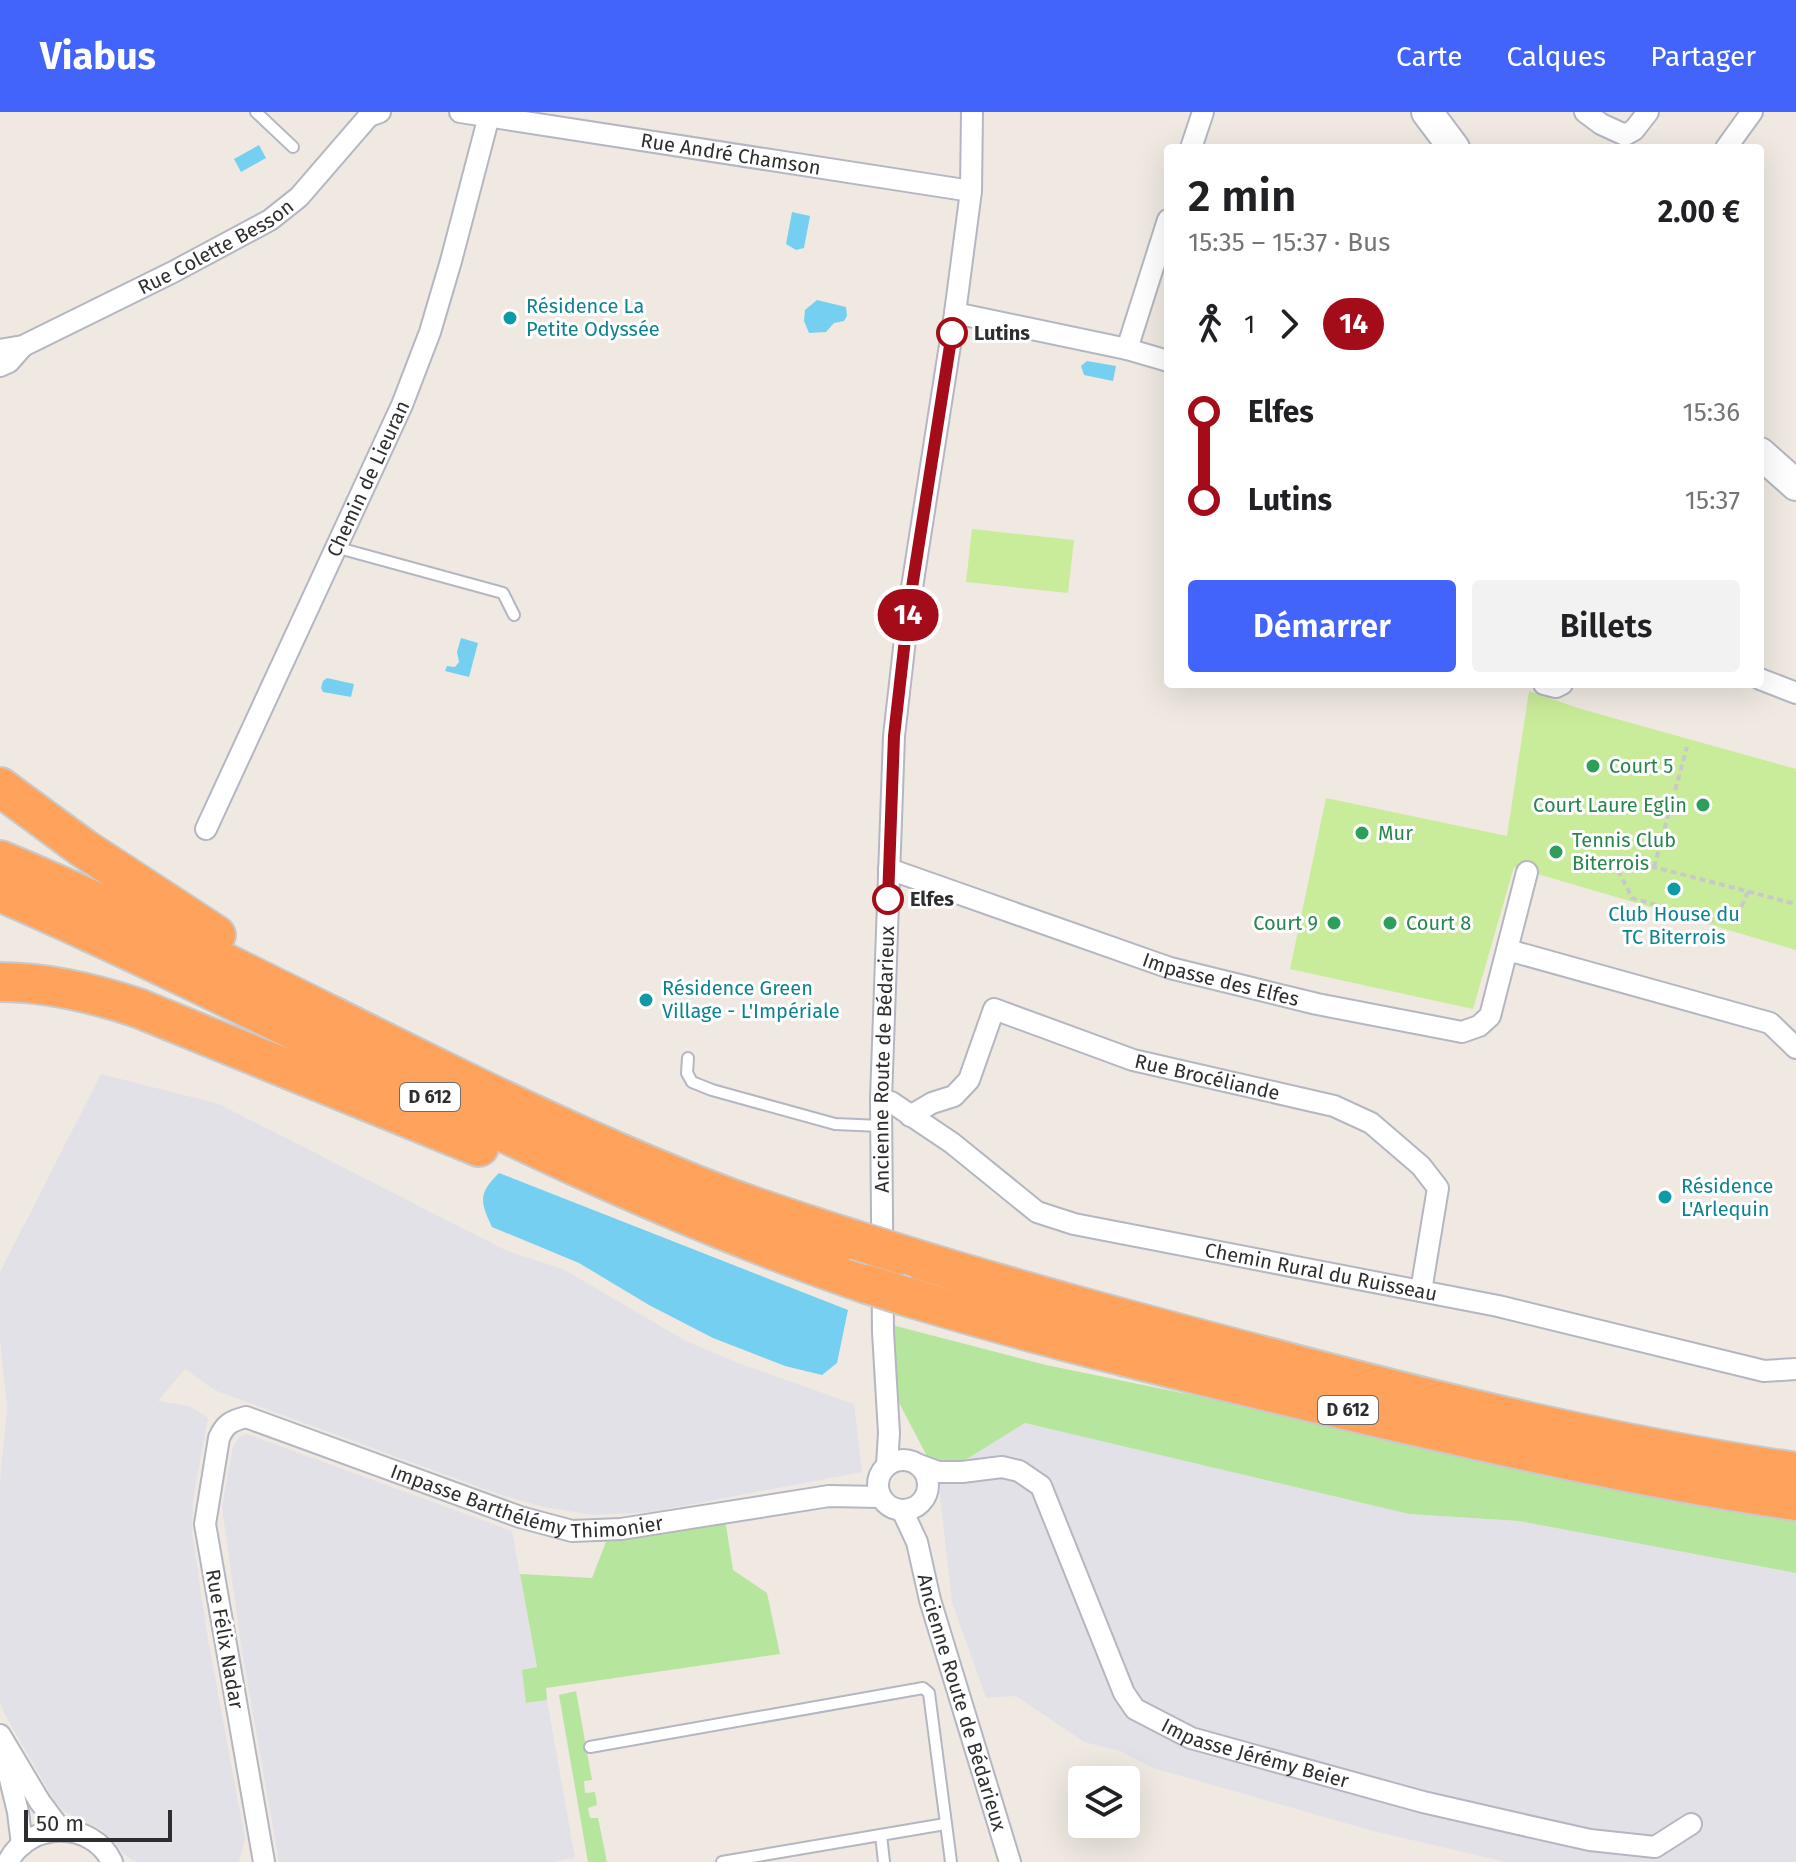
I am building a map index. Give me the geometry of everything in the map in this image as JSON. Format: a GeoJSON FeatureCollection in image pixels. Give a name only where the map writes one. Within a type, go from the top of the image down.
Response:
{"type":"FeatureCollection","features":[{"type":"Feature","properties":{"kind":"highway"},"geometry":{"type":"LineString","coordinates":[[0,787],[185,917],[354,1014],[409,1054]]}},
{"type":"Feature","properties":{"kind":"highway","name":"D 612"},"geometry":{"type":"LineString","coordinates":[[0,860],[139,922],[562,1127],[681,1179],[855,1240],[1052,1300],[1458,1407],[1702,1458],[1796,1472]]}},
{"type":"Feature","properties":{"kind":"highway","name":"D 612"},"geometry":{"type":"LineString","coordinates":[[0,892],[126,948],[530,1147],[635,1195],[850,1278],[1069,1344],[1530,1453],[1657,1479],[1796,1501]]}},
{"type":"Feature","properties":{"kind":"highway"},"geometry":{"type":"LineString","coordinates":[[0,982],[90,993],[138,1008],[732,1251],[850,1278]]}},
{"type":"Feature","properties":{"kind":"street","name":"Rue Colette Besson"},"geometry":{"type":"LineString","coordinates":[[0,350],[23,346],[270,220],[299,197],[369,116],[380,112]]}},
{"type":"Feature","properties":{"kind":"street"},"geometry":{"type":"LineString","coordinates":[[460,112],[490,115]]}},
{"type":"Feature","properties":{"kind":"street","name":"Ancienne Route de Bédarieux"},"geometry":{"type":"LineString","coordinates":[[884,1468],[889,1433],[883,1332],[881,1099],[894,736],[908,613],[971,191],[972,112]]}},
{"type":"Feature","properties":{"kind":"street"},"geometry":{"type":"LineString","coordinates":[[1192,144],[1203,112]]}},
{"type":"Feature","properties":{"kind":"street"},"geometry":{"type":"LineString","coordinates":[[1427,112],[1451,144]]}},
{"type":"Feature","properties":{"kind":"street"},"geometry":{"type":"LineString","coordinates":[[1585,112],[1601,124],[1625,135],[1634,130],[1648,112]]}},
{"type":"Feature","properties":{"kind":"street"},"geometry":{"type":"LineString","coordinates":[[1729,144],[1752,112]]}},
{"type":"Feature","properties":{"kind":"street","name":"Rue André Chamson"},"geometry":{"type":"LineString","coordinates":[[490,115],[971,191]]}},
{"type":"Feature","properties":{"kind":"street","name":"Chemin de Lieuran"},"geometry":{"type":"LineString","coordinates":[[206,829],[402,405],[430,332],[490,115]]}},
{"type":"Feature","properties":{"kind":"street"},"geometry":{"type":"LineString","coordinates":[[1127,349],[1164,233]]}},
{"type":"Feature","properties":{"kind":"street"},"geometry":{"type":"LineString","coordinates":[[955,313],[1127,349],[1164,360]]}},
{"type":"Feature","properties":{"kind":"street","name":"Rue Colette Besson"},"geometry":{"type":"LineString","coordinates":[[0,366],[9,362],[23,346]]}},
{"type":"Feature","properties":{"kind":"street"},"geometry":{"type":"LineString","coordinates":[[1764,457],[1796,485]]}},
{"type":"Feature","properties":{"kind":"street"},"geometry":{"type":"LineString","coordinates":[[1764,681],[1796,693]]}},
{"type":"Feature","properties":{"kind":"street","name":"Impasse des Elfes"},"geometry":{"type":"LineString","coordinates":[[889,869],[1170,968],[1317,1004],[1462,1032],[1479,1026],[1490,1016],[1527,872]]}},
{"type":"Feature","properties":{"kind":"street"},"geometry":{"type":"LineString","coordinates":[[1508,950],[1770,1023],[1796,1048]]}},
{"type":"Feature","properties":{"kind":"street","name":"Rue Brocéliande"},"geometry":{"type":"LineString","coordinates":[[910,1116],[932,1103],[954,1096],[969,1080],[994,1009],[1133,1060],[1334,1106],[1371,1123],[1421,1166],[1438,1188],[1421,1291]]}},
{"type":"Feature","properties":{"kind":"street","name":"Chemin Rural du Ruisseau"},"geometry":{"type":"LineString","coordinates":[[881,1099],[891,1102],[952,1143],[1037,1212],[1074,1224],[1514,1309],[1764,1371],[1796,1369]]}},
{"type":"Feature","properties":{"kind":"street","name":"Ancienne Route de Bédarieux"},"geometry":{"type":"LineString","coordinates":[[886,1390],[896,1433],[916,1463]]}},
{"type":"Feature","properties":{"kind":"street","name":"Impasse Barthélémy Thimonier"},"geometry":{"type":"LineString","coordinates":[[233,1420],[246,1417],[520,1517],[572,1531],[621,1529],[829,1496],[880,1497]]}},
{"type":"Feature","properties":{"kind":"street","name":"Rue Félix Nadar"},"geometry":{"type":"LineString","coordinates":[[233,1420],[224,1426],[219,1438],[205,1524],[264,1862]]}},
{"type":"Feature","properties":{"kind":"street"},"geometry":{"type":"LineString","coordinates":[[899,1459],[916,1463],[928,1481],[925,1495],[910,1509],[890,1507],[880,1497],[877,1484],[884,1468],[899,1459]]}},
{"type":"Feature","properties":{"kind":"street","name":"Impasse Jérémy Beier"},"geometry":{"type":"LineString","coordinates":[[916,1463],[938,1472],[1002,1467],[1019,1471],[1041,1486],[1124,1693],[1135,1709],[1154,1721],[1191,1738],[1409,1798],[1590,1840],[1655,1847],[1691,1824]]}},
{"type":"Feature","properties":{"kind":"street","name":"Impasse Barthélémy Thimonier"},"geometry":{"type":"LineString","coordinates":[[829,1496],[884,1468]]}},
{"type":"Feature","properties":{"kind":"street","name":"Impasse Jérémy Beier"},"geometry":{"type":"LineString","coordinates":[[925,1495],[962,1472]]}},
{"type":"Feature","properties":{"kind":"street","name":"Ancienne Route de Bédarieux"},"geometry":{"type":"LineString","coordinates":[[917,1542],[925,1495]]}},
{"type":"Feature","properties":{"kind":"street","name":"Ancienne Route de Bédarieux"},"geometry":{"type":"LineString","coordinates":[[902,1510],[917,1542],[930,1600],[1010,1862]]}},
{"type":"Feature","properties":{"kind":"street"},"geometry":{"type":"LineString","coordinates":[[0,1735],[40,1802],[61,1830]]}},
{"type":"Feature","properties":{"kind":"street"},"geometry":{"type":"LineString","coordinates":[[0,1735],[18,1812],[22,1845]]}},
{"type":"Feature","properties":{"kind":"street"},"geometry":{"type":"LineString","coordinates":[[8,1862],[22,1845],[47,1832],[61,1830],[79,1833],[96,1842],[112,1862]]}},
{"type":"Feature","properties":{"kind":"lane"},"geometry":{"type":"LineString","coordinates":[[256,112],[293,147]]}},
{"type":"Feature","properties":{"kind":"lane"},"geometry":{"type":"LineString","coordinates":[[335,547],[503,593],[514,615]]}},
{"type":"Feature","properties":{"kind":"lane"},"geometry":{"type":"LineString","coordinates":[[688,1058],[687,1073],[692,1082],[712,1090],[835,1124],[881,1126]]}},
{"type":"Feature","properties":{"kind":"lane"},"geometry":{"type":"LineString","coordinates":[[590,1747],[923,1688],[929,1693],[951,1862]]}},
{"type":"Feature","properties":{"kind":"lane"},"geometry":{"type":"LineString","coordinates":[[722,1862],[945,1824]]}},
{"type":"Feature","properties":{"kind":"lane"},"geometry":{"type":"LineString","coordinates":[[881,1835],[884,1862]]}},
{"type":"Feature","properties":{"kind":"path"},"geometry":{"type":"LineString","coordinates":[[1654,867],[1687,747]]}},
{"type":"Feature","properties":{"kind":"path"},"geometry":{"type":"LineString","coordinates":[[1748,892],[1737,916],[1713,921],[1632,898],[1615,864],[1631,862],[1654,867],[1796,904]]}},
{"type":"Feature","properties":{"kind":"shaded area"},"geometry":{"type":"Polygon","coordinates":[[[101,1074],[219,1104],[507,1251],[563,1269],[686,1341],[854,1404],[862,1472],[651,1512],[592,1515],[544,1507],[501,1495],[214,1390],[185,1369],[158,1401],[189,1406],[208,1418],[193,1500],[192,1533],[245,1839],[239,1862],[136,1862],[102,1830],[64,1811],[55,1802],[0,1701],[0,1482],[7,1408],[0,1340],[0,1272],[101,1074]]]}},
{"type":"Feature","properties":{"kind":"shaded area"},"geometry":{"type":"Polygon","coordinates":[[[1025,1423],[1409,1514],[1519,1521],[1796,1573],[1796,1862],[1506,1862],[1373,1831],[1153,1768],[1120,1751],[1084,1742],[1016,1696],[986,1698],[952,1602],[938,1477],[1025,1423]]]}},
{"type":"Feature","properties":{"kind":"shaded area"},"geometry":{"type":"Polygon","coordinates":[[[247,1434],[512,1531],[537,1668],[527,1703],[547,1700],[575,1858],[553,1862],[279,1862],[242,1651],[222,1507],[233,1447],[239,1437],[247,1434]]]}},
{"type":"Feature","properties":{"kind":"green space"},"geometry":{"type":"Polygon","coordinates":[[[972,529],[1074,540],[1068,593],[966,582],[972,529]]]}},
{"type":"Feature","properties":{"kind":"green space","name":"Tennis Club Biterrois"},"geometry":{"type":"Polygon","coordinates":[[[1529,691],[1581,709],[1796,769],[1796,950],[1514,867],[1473,1009],[1290,969],[1326,798],[1507,836],[1529,691]]]}},
{"type":"Feature","properties":{"kind":"green space"},"geometry":{"type":"Polygon","coordinates":[[[892,1325],[1046,1365],[1796,1519],[1796,1573],[1519,1521],[1409,1514],[1025,1423],[938,1477],[897,1399],[892,1325]]]}},
{"type":"Feature","properties":{"kind":"green space"},"geometry":{"type":"Polygon","coordinates":[[[725,1519],[733,1570],[767,1593],[780,1654],[546,1688],[547,1700],[526,1703],[522,1670],[537,1667],[520,1574],[592,1578],[609,1534],[725,1519]]]}},
{"type":"Feature","properties":{"kind":"green space"},"geometry":{"type":"Polygon","coordinates":[[[576,1691],[592,1780],[584,1781],[585,1793],[595,1792],[597,1805],[588,1808],[590,1818],[598,1818],[607,1862],[588,1862],[559,1695],[576,1691]]]}},
{"type":"Feature","properties":{"kind":"water"},"geometry":{"type":"Polygon","coordinates":[[[259,145],[266,158],[241,172],[234,159],[259,145]]]}},
{"type":"Feature","properties":{"kind":"water"},"geometry":{"type":"Polygon","coordinates":[[[792,212],[810,216],[804,248],[796,250],[786,244],[792,212]]]}},
{"type":"Feature","properties":{"kind":"water"},"geometry":{"type":"Polygon","coordinates":[[[817,300],[846,307],[844,321],[834,323],[826,332],[809,333],[804,321],[805,310],[817,300]]]}},
{"type":"Feature","properties":{"kind":"water"},"geometry":{"type":"Polygon","coordinates":[[[1087,361],[1116,366],[1113,381],[1084,375],[1081,366],[1087,361]]]}},
{"type":"Feature","properties":{"kind":"water"},"geometry":{"type":"Polygon","coordinates":[[[461,638],[478,643],[469,677],[445,671],[447,666],[455,667],[459,662],[457,652],[461,638]]]}},
{"type":"Feature","properties":{"kind":"water"},"geometry":{"type":"Polygon","coordinates":[[[327,678],[354,684],[351,697],[323,692],[323,681],[327,678]]]}},
{"type":"Feature","properties":{"kind":"water"},"geometry":{"type":"Polygon","coordinates":[[[499,1173],[848,1310],[837,1363],[822,1375],[785,1366],[713,1338],[649,1305],[579,1263],[492,1227],[483,1198],[487,1187],[499,1173]]]}},
{"type":"Feature","properties":{"kind":"bus line","name":"14"},"geometry":{"type":"LineString","coordinates":[[888,899],[894,736],[908,613],[952,333]]}},
{"type":"Feature","properties":{"kind":"place","name":"Résidence La Petite Odyssée"},"geometry":{"type":"Point","coordinates":[510,318]}},
{"type":"Feature","properties":{"kind":"place","name":"Lutins"},"geometry":{"type":"Point","coordinates":[952,333]}},
{"type":"Feature","properties":{"kind":"place","name":"Court 5"},"geometry":{"type":"Point","coordinates":[1593,766]}},
{"type":"Feature","properties":{"kind":"place","name":"Court Laure Eglin"},"geometry":{"type":"Point","coordinates":[1703,805]}},
{"type":"Feature","properties":{"kind":"place","name":"Mur"},"geometry":{"type":"Point","coordinates":[1362,833]}},
{"type":"Feature","properties":{"kind":"place","name":"Tennis Club Biterrois"},"geometry":{"type":"Point","coordinates":[1556,852]}},
{"type":"Feature","properties":{"kind":"place","name":"Club House du TC Biterrois"},"geometry":{"type":"Point","coordinates":[1674,889]}},
{"type":"Feature","properties":{"kind":"place","name":"Elfes"},"geometry":{"type":"Point","coordinates":[888,899]}},
{"type":"Feature","properties":{"kind":"place","name":"Court 9"},"geometry":{"type":"Point","coordinates":[1334,923]}},
{"type":"Feature","properties":{"kind":"place","name":"Court 8"},"geometry":{"type":"Point","coordinates":[1390,923]}},
{"type":"Feature","properties":{"kind":"place","name":"Résidence Green Village - L'Impériale"},"geometry":{"type":"Point","coordinates":[646,1000]}},
{"type":"Feature","properties":{"kind":"place","name":"Résidence L'Arlequin"},"geometry":{"type":"Point","coordinates":[1665,1197]}}]}
